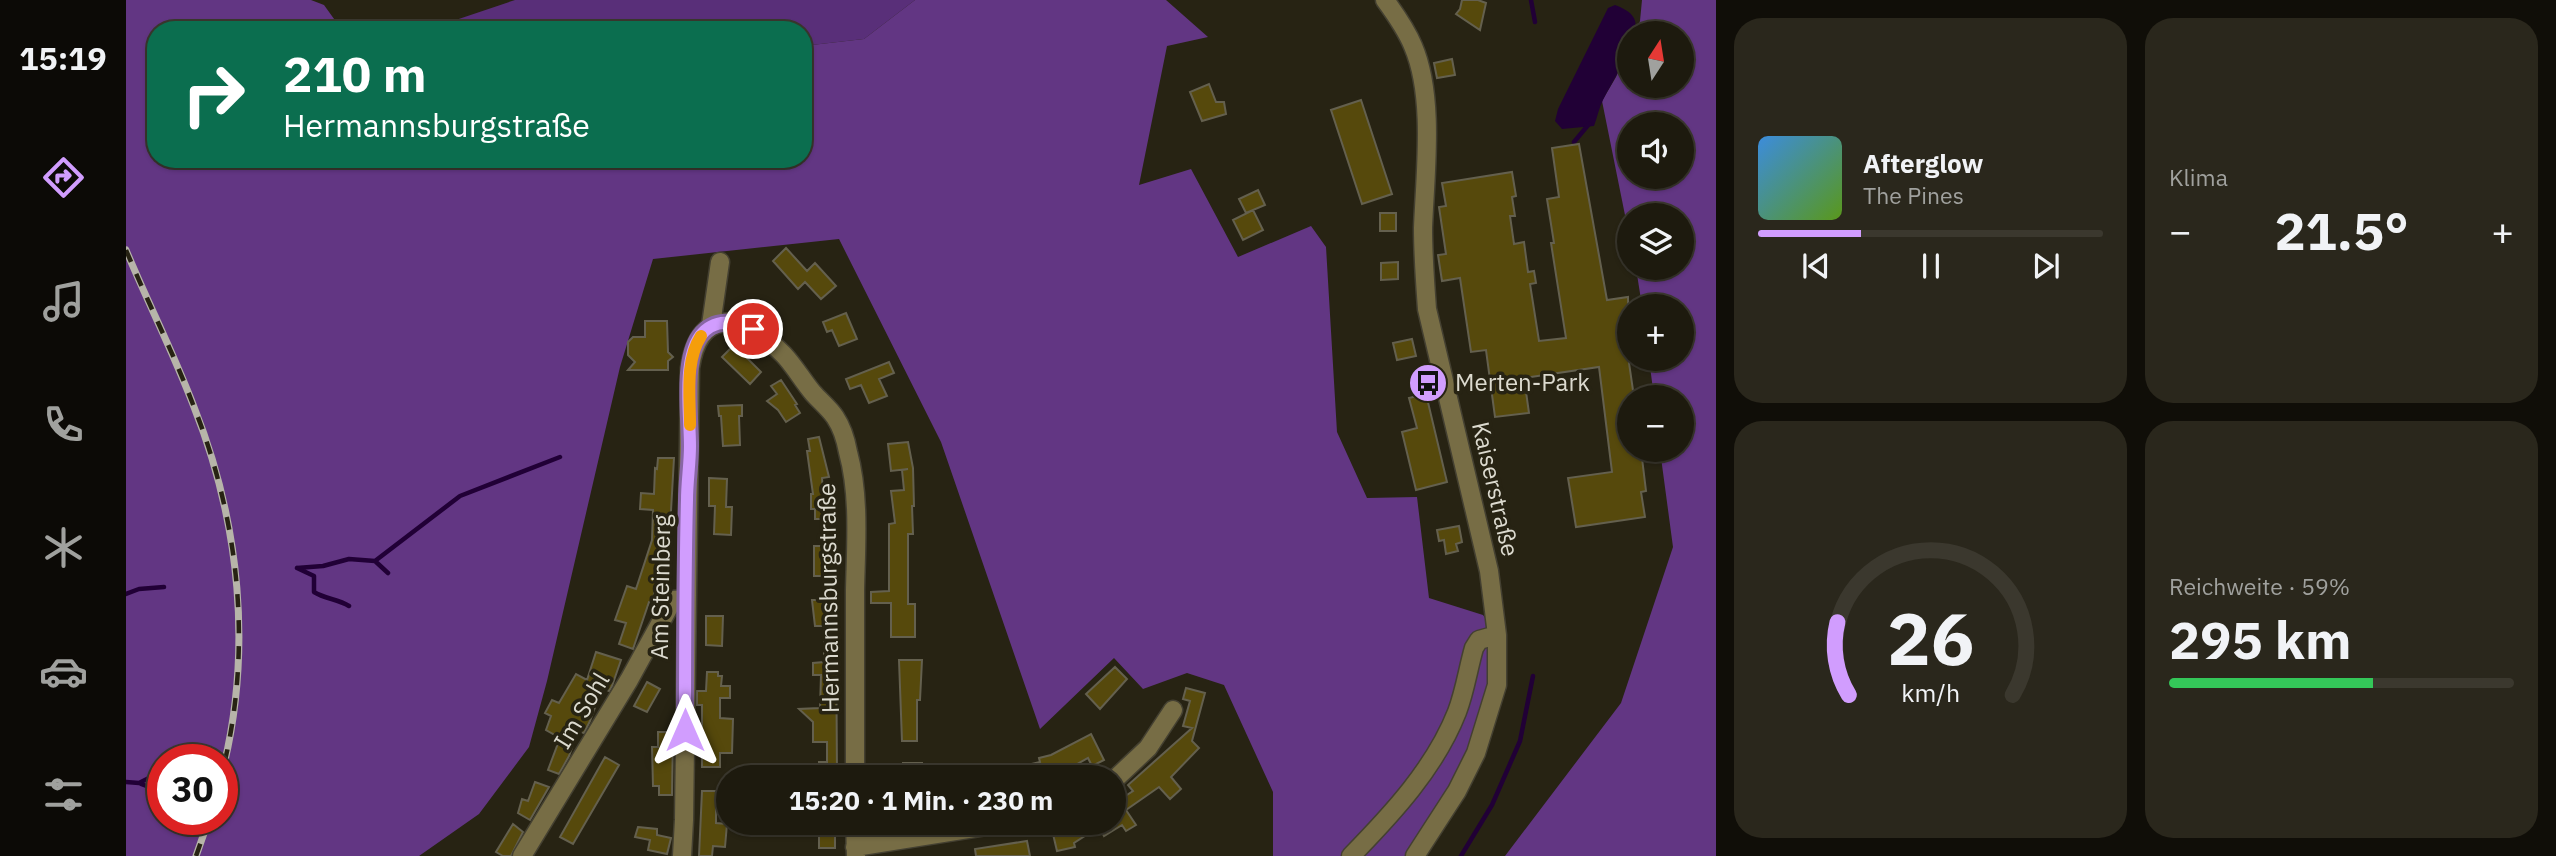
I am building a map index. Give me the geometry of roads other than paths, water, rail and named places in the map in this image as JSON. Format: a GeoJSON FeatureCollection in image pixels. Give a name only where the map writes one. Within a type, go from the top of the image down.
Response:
{"type":"FeatureCollection","features":[{"type":"Feature","properties":{"kind":"street","name":"Kaiserstraße"},"geometry":{"type":"LineString","coordinates":[[1385,0],[1401,21],[1414,47],[1425,102],[1423,267],[1427,309],[1489,571],[1497,635],[1497,685],[1476,753],[1457,791],[1415,856]]}},
{"type":"Feature","properties":{"kind":"street"},"geometry":{"type":"LineString","coordinates":[[711,325],[720,262]]}},
{"type":"Feature","properties":{"kind":"street","name":"Hermannsburgstraße"},"geometry":{"type":"LineString","coordinates":[[711,325],[733,322],[753,329],[784,356],[835,417],[848,452],[854,493],[856,542],[855,765]]}},
{"type":"Feature","properties":{"kind":"street","name":"Am Steinberg"},"geometry":{"type":"LineString","coordinates":[[682,856],[690,368],[696,344],[711,325]]}},
{"type":"Feature","properties":{"kind":"street","name":"Im Sohl"},"geometry":{"type":"LineString","coordinates":[[522,856],[629,680],[673,600],[686,599]]}},
{"type":"Feature","properties":{"kind":"street"},"geometry":{"type":"LineString","coordinates":[[1351,856],[1385,820],[1432,761],[1456,714],[1474,648],[1479,639],[1497,635]]}},
{"type":"Feature","properties":{"kind":"street"},"geometry":{"type":"LineString","coordinates":[[1126,769],[1149,748],[1173,710]]}},
{"type":"Feature","properties":{"kind":"street"},"geometry":{"type":"LineString","coordinates":[[856,851],[942,835]]}},
{"type":"Feature","properties":{"kind":"waterway"},"geometry":{"type":"LineString","coordinates":[[1531,0],[1535,22]]}},
{"type":"Feature","properties":{"kind":"waterway"},"geometry":{"type":"LineString","coordinates":[[1574,142],[1589,124]]}},
{"type":"Feature","properties":{"kind":"waterway"},"geometry":{"type":"LineString","coordinates":[[297,568],[323,566],[349,559],[375,561],[460,496],[560,457]]}},
{"type":"Feature","properties":{"kind":"waterway"},"geometry":{"type":"LineString","coordinates":[[375,561],[388,573]]}},
{"type":"Feature","properties":{"kind":"waterway"},"geometry":{"type":"LineString","coordinates":[[297,568],[314,576],[314,592],[349,606]]}},
{"type":"Feature","properties":{"kind":"waterway"},"geometry":{"type":"LineString","coordinates":[[126,594],[139,589],[164,587]]}},
{"type":"Feature","properties":{"kind":"waterway"},"geometry":{"type":"LineString","coordinates":[[1461,856],[1492,805],[1520,741],[1533,676]]}},
{"type":"Feature","properties":{"kind":"waterway"},"geometry":{"type":"LineString","coordinates":[[126,782],[139,783],[147,779]]}},
{"type":"Feature","properties":{"kind":"waterway"},"geometry":{"type":"LineString","coordinates":[[141,784],[147,786]]}},
{"type":"Feature","properties":{"kind":"railway"},"geometry":{"type":"LineString","coordinates":[[126,250],[194,407],[222,496],[237,588],[239,634],[237,681],[228,744]]}},
{"type":"Feature","properties":{"kind":"railway"},"geometry":{"type":"LineString","coordinates":[[196,856],[203,835]]}},
{"type":"Feature","properties":{"kind":"place","name":"Merten-Park"},"geometry":{"type":"Point","coordinates":[1428,383]}}]}
